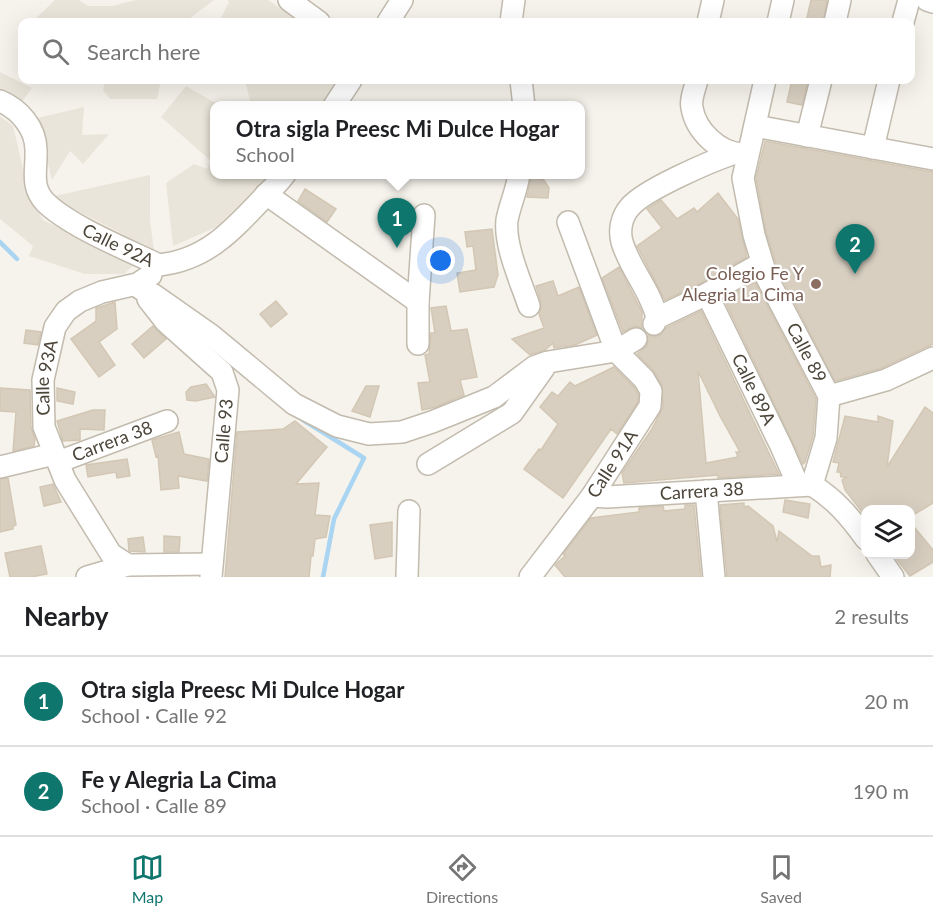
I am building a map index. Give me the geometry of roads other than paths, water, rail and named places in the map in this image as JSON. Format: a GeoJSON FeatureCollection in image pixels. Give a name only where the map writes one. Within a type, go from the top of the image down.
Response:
{"type":"FeatureCollection","features":[{"type":"Feature","properties":{"kind":"street"},"geometry":{"type":"LineString","coordinates":[[289,0],[314,18]]}},
{"type":"Feature","properties":{"kind":"street"},"geometry":{"type":"LineString","coordinates":[[391,18],[402,0]]}},
{"type":"Feature","properties":{"kind":"street"},"geometry":{"type":"LineString","coordinates":[[512,18],[514,0]]}},
{"type":"Feature","properties":{"kind":"street"},"geometry":{"type":"LineString","coordinates":[[779,18],[783,0]]}},
{"type":"Feature","properties":{"kind":"street"},"geometry":{"type":"LineString","coordinates":[[836,18],[840,0]]}},
{"type":"Feature","properties":{"kind":"street"},"geometry":{"type":"LineString","coordinates":[[904,18],[909,0]]}},
{"type":"Feature","properties":{"kind":"street"},"geometry":{"type":"LineString","coordinates":[[927,0],[933,2]]}},
{"type":"Feature","properties":{"kind":"street"},"geometry":{"type":"LineString","coordinates":[[337,101],[348,84]]}},
{"type":"Feature","properties":{"kind":"street"},"geometry":{"type":"LineString","coordinates":[[521,84],[524,101]]}},
{"type":"Feature","properties":{"kind":"street"},"geometry":{"type":"LineString","coordinates":[[696,84],[691,107],[700,127],[715,144],[740,154]]}},
{"type":"Feature","properties":{"kind":"street","name":"Calle 89"},"geometry":{"type":"LineString","coordinates":[[764,84],[755,126],[740,154],[743,178],[767,278],[829,396],[826,438],[805,485]]}},
{"type":"Feature","properties":{"kind":"street"},"geometry":{"type":"LineString","coordinates":[[807,136],[820,84]]}},
{"type":"Feature","properties":{"kind":"street"},"geometry":{"type":"LineString","coordinates":[[873,148],[889,84]]}},
{"type":"Feature","properties":{"kind":"street","name":"Calle 92A"},"geometry":{"type":"LineString","coordinates":[[0,101],[10,105],[29,123],[37,148],[34,176],[37,191],[46,203],[76,224],[159,265],[172,264],[218,244],[280,179]]}},
{"type":"Feature","properties":{"kind":"street"},"geometry":{"type":"LineString","coordinates":[[755,126],[933,159]]}},
{"type":"Feature","properties":{"kind":"street"},"geometry":{"type":"LineString","coordinates":[[740,154],[656,189],[630,207],[620,232],[623,245],[654,306],[656,321],[762,263]]}},
{"type":"Feature","properties":{"kind":"street"},"geometry":{"type":"LineString","coordinates":[[518,179],[507,220],[508,236],[529,306]]}},
{"type":"Feature","properties":{"kind":"street"},"geometry":{"type":"LineString","coordinates":[[266,194],[418,302]]}},
{"type":"Feature","properties":{"kind":"street"},"geometry":{"type":"LineString","coordinates":[[418,344],[418,302],[424,215]]}},
{"type":"Feature","properties":{"kind":"street"},"geometry":{"type":"LineString","coordinates":[[568,222],[616,351]]}},
{"type":"Feature","properties":{"kind":"street"},"geometry":{"type":"LineString","coordinates":[[159,265],[139,286],[211,335],[294,404],[338,426],[369,434],[402,432],[432,422],[494,397],[534,367],[548,362],[616,351],[636,339]]}},
{"type":"Feature","properties":{"kind":"street","name":"Calle 93A"},"geometry":{"type":"LineString","coordinates":[[128,565],[111,554],[65,480],[44,428],[43,380],[55,327],[66,311],[80,300],[102,292],[139,286]]}},
{"type":"Feature","properties":{"kind":"street","name":"Calle 93"},"geometry":{"type":"LineString","coordinates":[[139,286],[166,322],[222,372],[228,390],[212,571]]}},
{"type":"Feature","properties":{"kind":"street","name":"Calle 89A"},"geometry":{"type":"LineString","coordinates":[[707,294],[781,446],[805,485]]}},
{"type":"Feature","properties":{"kind":"street","name":"Calle 91A"},"geometry":{"type":"LineString","coordinates":[[530,577],[592,496],[650,406],[651,391],[644,379],[616,351]]}},
{"type":"Feature","properties":{"kind":"street"},"geometry":{"type":"LineString","coordinates":[[829,396],[886,380],[933,358]]}},
{"type":"Feature","properties":{"kind":"street"},"geometry":{"type":"LineString","coordinates":[[428,464],[512,413],[548,362]]}},
{"type":"Feature","properties":{"kind":"street","name":"Carrera 38"},"geometry":{"type":"LineString","coordinates":[[0,467],[56,458],[167,421]]}},
{"type":"Feature","properties":{"kind":"street"},"geometry":{"type":"LineString","coordinates":[[805,485],[827,494],[844,510],[861,532]]}},
{"type":"Feature","properties":{"kind":"street","name":"Carrera 38"},"geometry":{"type":"LineString","coordinates":[[592,496],[805,485]]}},
{"type":"Feature","properties":{"kind":"street"},"geometry":{"type":"LineString","coordinates":[[706,491],[714,577]]}},
{"type":"Feature","properties":{"kind":"street"},"geometry":{"type":"LineString","coordinates":[[407,577],[409,511]]}},
{"type":"Feature","properties":{"kind":"street"},"geometry":{"type":"LineString","coordinates":[[880,559],[893,577]]}},
{"type":"Feature","properties":{"kind":"street"},"geometry":{"type":"LineString","coordinates":[[87,577],[128,565],[212,571]]}},
{"type":"Feature","properties":{"kind":"waterway"},"geometry":{"type":"LineString","coordinates":[[0,242],[17,259]]}},
{"type":"Feature","properties":{"kind":"waterway"},"geometry":{"type":"LineString","coordinates":[[303,420],[364,458],[334,519],[323,577]]}},
{"type":"Feature","properties":{"kind":"place","name":"Otra sigla Preesc Mi Dulce Hogar"},"geometry":{"type":"Point","coordinates":[397,248]}},
{"type":"Feature","properties":{"kind":"place","name":"Fe y Alegria La Cima"},"geometry":{"type":"Point","coordinates":[855,274]}},
{"type":"Feature","properties":{"kind":"place","name":"Colegio Fe Y Alegria La Cima"},"geometry":{"type":"Point","coordinates":[816,284]}}]}
